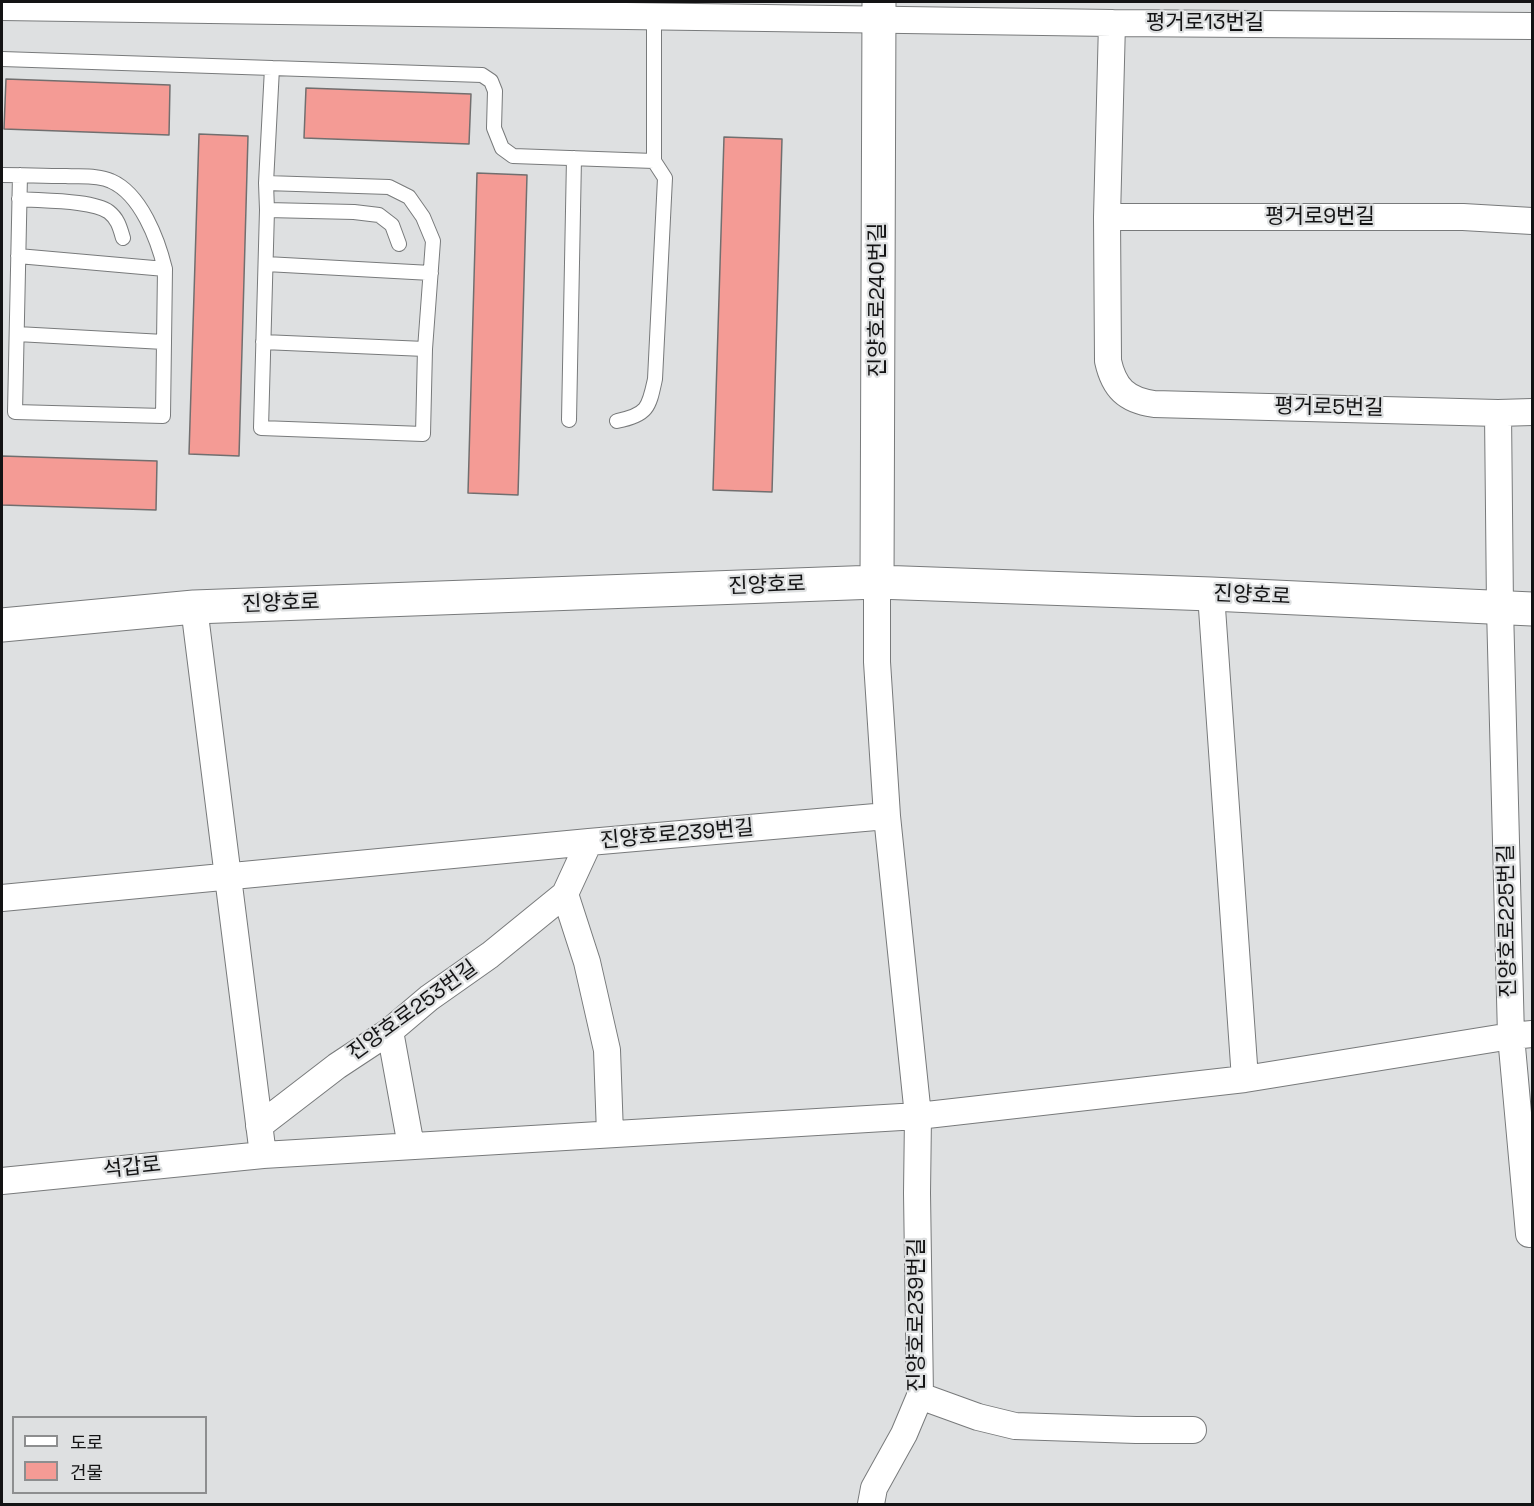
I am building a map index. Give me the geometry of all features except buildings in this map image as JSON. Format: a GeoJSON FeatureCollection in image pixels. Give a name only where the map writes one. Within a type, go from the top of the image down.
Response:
{"type":"FeatureCollection","features":[{"type":"Feature","properties":{"kind":"street","name":"평거로13번길"},"geometry":{"type":"LineString","coordinates":[[2,7],[654,16],[879,10],[1112,23],[1533,26]]}},
{"type":"Feature","properties":{"kind":"street","name":"진양호로240번길"},"geometry":{"type":"LineString","coordinates":[[877,582],[879,10]]}},
{"type":"Feature","properties":{"kind":"street"},"geometry":{"type":"LineString","coordinates":[[1107,217],[1112,23]]}},
{"type":"Feature","properties":{"kind":"street","name":"평거로9번길"},"geometry":{"type":"LineString","coordinates":[[1107,217],[1463,217],[1533,221]]}},
{"type":"Feature","properties":{"kind":"street","name":"평거로5번길"},"geometry":{"type":"LineString","coordinates":[[1107,217],[1108,361],[1117,387],[1140,402],[1498,413],[1533,412]]}},
{"type":"Feature","properties":{"kind":"street","name":"진양호로225번길"},"geometry":{"type":"LineString","coordinates":[[1498,413],[1500,608],[1522,1035],[1529,1234]]}},
{"type":"Feature","properties":{"kind":"street","name":"진양호로"},"geometry":{"type":"LineString","coordinates":[[2,625],[194,607],[877,582],[1533,609]]}},
{"type":"Feature","properties":{"kind":"street","name":"진양호로239번길"},"geometry":{"type":"LineString","coordinates":[[871,1504],[874,1488],[904,1434],[920,1396],[918,1116],[887,816],[877,662],[877,582]]}},
{"type":"Feature","properties":{"kind":"street"},"geometry":{"type":"LineString","coordinates":[[1211,594],[1245,1079]]}},
{"type":"Feature","properties":{"kind":"street"},"geometry":{"type":"LineString","coordinates":[[194,607],[263,1155],[918,1116],[1245,1079],[1522,1035]]}},
{"type":"Feature","properties":{"kind":"street","name":"진양호로239번길"},"geometry":{"type":"LineString","coordinates":[[565,894],[589,842],[887,816]]}},
{"type":"Feature","properties":{"kind":"street"},"geometry":{"type":"LineString","coordinates":[[2,898],[589,842]]}},
{"type":"Feature","properties":{"kind":"street"},"geometry":{"type":"LineString","coordinates":[[565,894],[587,962],[606,1050],[610,1134]]}},
{"type":"Feature","properties":{"kind":"street","name":"진양호로253번길"},"geometry":{"type":"LineString","coordinates":[[259,1125],[337,1066],[390,1031],[429,998],[490,955],[565,894]]}},
{"type":"Feature","properties":{"kind":"street"},"geometry":{"type":"LineString","coordinates":[[390,1031],[411,1146]]}},
{"type":"Feature","properties":{"kind":"street","name":"석갑로"},"geometry":{"type":"LineString","coordinates":[[2,1181],[263,1155]]}},
{"type":"Feature","properties":{"kind":"street"},"geometry":{"type":"LineString","coordinates":[[920,1396],[978,1417],[1015,1426],[1193,1430]]}},
{"type":"Feature","properties":{"kind":"lane"},"geometry":{"type":"LineString","coordinates":[[617,421],[637,416],[647,407],[655,379],[664,178],[654,161],[654,16]]}},
{"type":"Feature","properties":{"kind":"lane"},"geometry":{"type":"LineString","coordinates":[[2,59],[482,75],[491,81],[495,91],[494,128],[502,148],[513,156],[654,161]]}},
{"type":"Feature","properties":{"kind":"lane"},"geometry":{"type":"LineString","coordinates":[[266,183],[389,187],[409,197],[423,218],[433,241],[425,349],[423,434],[261,428],[266,183],[272,68]]}},
{"type":"Feature","properties":{"kind":"lane"},"geometry":{"type":"LineString","coordinates":[[569,420],[574,158]]}},
{"type":"Feature","properties":{"kind":"lane"},"geometry":{"type":"LineString","coordinates":[[2,175],[20,175],[96,177],[112,181],[128,193],[147,218],[160,248],[165,269],[163,416],[15,412],[20,175]]}},
{"type":"Feature","properties":{"kind":"lane"},"geometry":{"type":"LineString","coordinates":[[19,199],[94,204],[109,212],[118,222],[123,237]]}},
{"type":"Feature","properties":{"kind":"lane"},"geometry":{"type":"LineString","coordinates":[[267,210],[354,212],[379,215],[392,225],[399,244]]}},
{"type":"Feature","properties":{"kind":"lane"},"geometry":{"type":"LineString","coordinates":[[18,256],[165,269]]}},
{"type":"Feature","properties":{"kind":"lane"},"geometry":{"type":"LineString","coordinates":[[266,264],[431,273]]}},
{"type":"Feature","properties":{"kind":"lane"},"geometry":{"type":"LineString","coordinates":[[16,334],[164,342]]}},
{"type":"Feature","properties":{"kind":"lane"},"geometry":{"type":"LineString","coordinates":[[263,342],[425,349]]}}]}
